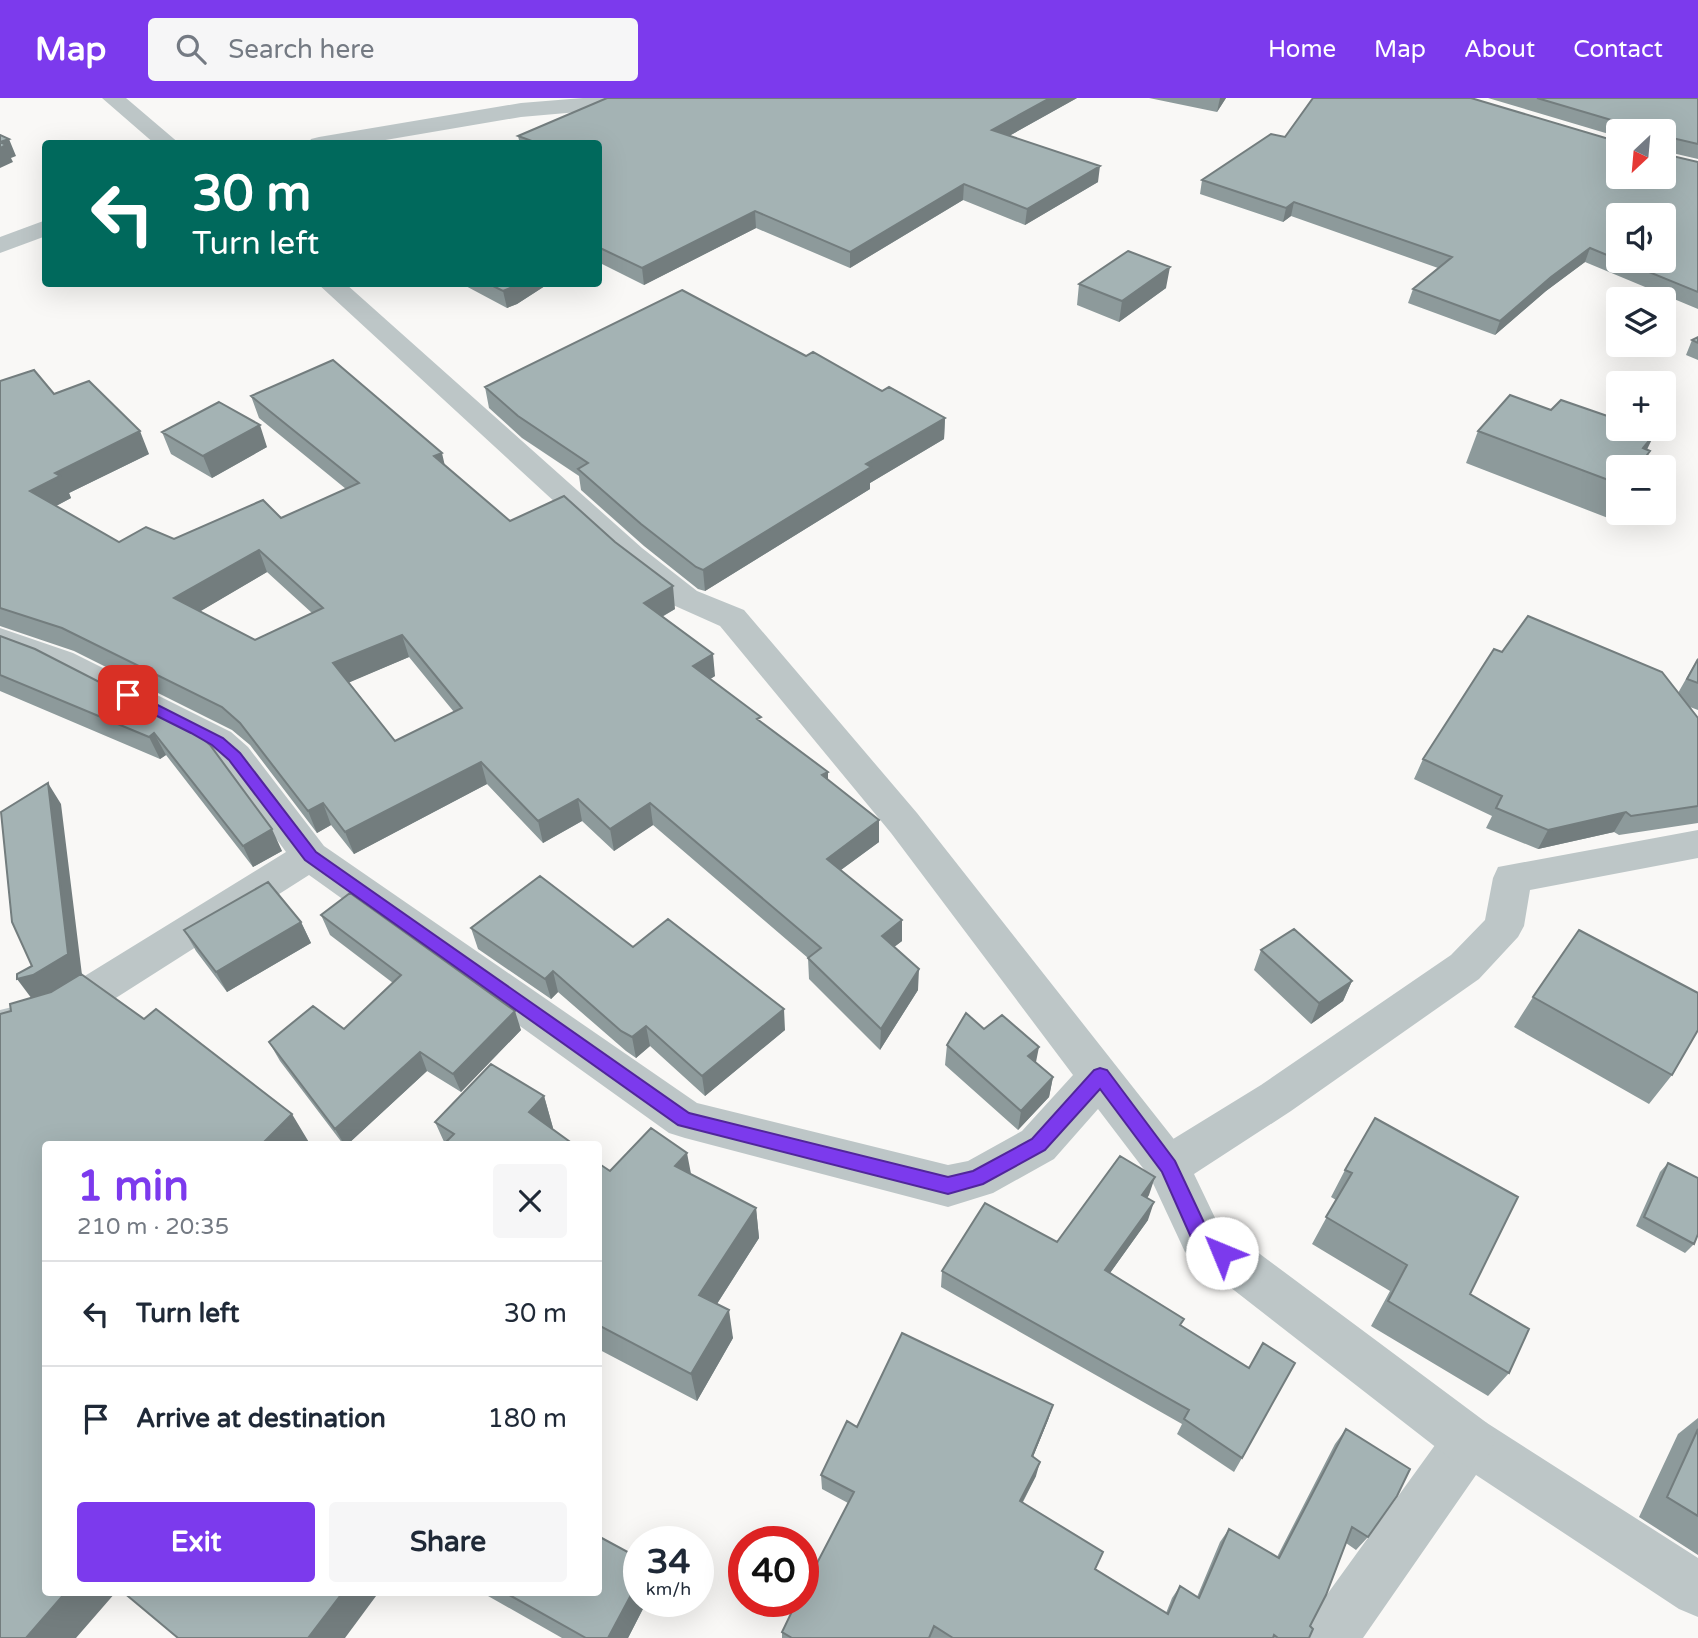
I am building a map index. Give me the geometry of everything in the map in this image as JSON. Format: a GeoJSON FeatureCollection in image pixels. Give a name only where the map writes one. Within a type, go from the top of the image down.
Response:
{"type":"FeatureCollection","features":[{"type":"Feature","properties":{"kind":"street"},"geometry":{"type":"LineString","coordinates":[[113,98],[164,140]]}},
{"type":"Feature","properties":{"kind":"street"},"geometry":{"type":"LineString","coordinates":[[343,140],[521,110],[611,99]]}},
{"type":"Feature","properties":{"kind":"street"},"geometry":{"type":"LineString","coordinates":[[0,246],[42,229]]}},
{"type":"Feature","properties":{"kind":"street"},"geometry":{"type":"LineString","coordinates":[[334,287],[631,555],[685,598],[732,618],[904,823],[1100,1076],[1168,1167],[1201,1237],[1469,1441],[1698,1590]]}},
{"type":"Feature","properties":{"kind":"street"},"geometry":{"type":"LineString","coordinates":[[0,639],[61,662],[218,741],[235,756],[310,856],[685,1119],[948,1186],[977,1178],[1038,1144],[1100,1076]]}},
{"type":"Feature","properties":{"kind":"street"},"geometry":{"type":"LineString","coordinates":[[1168,1167],[1276,1098],[1465,967],[1504,926],[1512,878],[1698,844]]}},
{"type":"Feature","properties":{"kind":"street"},"geometry":{"type":"LineString","coordinates":[[0,1028],[60,1012],[310,856]]}},
{"type":"Feature","properties":{"kind":"street"},"geometry":{"type":"LineString","coordinates":[[1330,1638],[1469,1441]]}},
{"type":"Feature","properties":{"kind":"building"},"geometry":{"type":"Polygon","coordinates":[[[607,98],[1050,98],[992,130],[1100,166],[1027,209],[964,184],[850,252],[755,211],[642,268],[602,249],[602,140],[529,140],[518,136],[607,98]]]}},
{"type":"Feature","properties":{"kind":"building"},"geometry":{"type":"Polygon","coordinates":[[[1313,98],[1471,98],[1606,138],[1606,189],[1676,189],[1676,157],[1698,162],[1698,292],[1651,273],[1676,273],[1676,203],[1606,203],[1606,255],[1590,248],[1500,321],[1413,289],[1452,257],[1294,202],[1286,208],[1202,180],[1271,134],[1285,137],[1313,98]]]}},
{"type":"Feature","properties":{"kind":"building"},"geometry":{"type":"Polygon","coordinates":[[[1537,98],[1698,98],[1698,144],[1676,139],[1676,119],[1608,119],[1537,98]]]}},
{"type":"Feature","properties":{"kind":"building"},"geometry":{"type":"Polygon","coordinates":[[[0,135],[9,139],[0,142],[0,135]]]}},
{"type":"Feature","properties":{"kind":"building"},"geometry":{"type":"Polygon","coordinates":[[[1128,251],[1170,267],[1122,301],[1079,284],[1128,251]]]}},
{"type":"Feature","properties":{"kind":"building"},"geometry":{"type":"Polygon","coordinates":[[[495,287],[513,287],[503,291],[495,287]]]}},
{"type":"Feature","properties":{"kind":"building"},"geometry":{"type":"Polygon","coordinates":[[[682,290],[806,356],[813,352],[882,391],[889,387],[945,418],[866,464],[871,467],[703,570],[696,567],[578,469],[588,463],[518,416],[485,387],[682,290]]]}},
{"type":"Feature","properties":{"kind":"building"},"geometry":{"type":"Polygon","coordinates":[[[333,360],[442,453],[434,456],[510,521],[564,496],[615,542],[673,586],[644,603],[713,654],[693,666],[761,717],[757,719],[828,772],[822,775],[879,820],[827,859],[902,920],[882,936],[919,969],[881,1029],[808,958],[821,948],[650,803],[610,829],[578,799],[538,821],[481,762],[345,832],[323,803],[308,811],[240,723],[222,707],[62,628],[0,608],[0,381],[34,370],[54,394],[89,381],[140,431],[55,473],[60,476],[30,491],[119,542],[146,527],[174,539],[263,500],[281,518],[359,483],[251,396],[333,360]],[[259,550],[174,598],[255,640],[323,608],[259,550]],[[402,635],[333,663],[395,741],[462,708],[402,635]]]}},
{"type":"Feature","properties":{"kind":"building"},"geometry":{"type":"Polygon","coordinates":[[[1510,395],[1551,410],[1561,400],[1606,416],[1606,441],[1649,441],[1643,448],[1650,451],[1647,455],[1606,455],[1606,479],[1478,431],[1510,395]]]}},
{"type":"Feature","properties":{"kind":"building"},"geometry":{"type":"Polygon","coordinates":[[[219,402],[260,425],[203,456],[162,432],[219,402]]]}},
{"type":"Feature","properties":{"kind":"building"},"geometry":{"type":"Polygon","coordinates":[[[1528,616],[1662,672],[1698,718],[1698,806],[1631,816],[1626,812],[1548,830],[1496,808],[1502,796],[1423,759],[1494,649],[1502,652],[1528,616]]]}},
{"type":"Feature","properties":{"kind":"building"},"geometry":{"type":"Polygon","coordinates":[[[0,636],[35,649],[193,730],[210,745],[272,829],[243,846],[154,733],[149,737],[0,675],[0,636]]]}},
{"type":"Feature","properties":{"kind":"building"},"geometry":{"type":"Polygon","coordinates":[[[1698,659],[1698,683],[1687,679],[1698,659]]]}},
{"type":"Feature","properties":{"kind":"building"},"geometry":{"type":"Polygon","coordinates":[[[48,783],[68,954],[33,975],[17,979],[17,974],[32,966],[12,922],[1,812],[48,783]]]}},
{"type":"Feature","properties":{"kind":"building"},"geometry":{"type":"Polygon","coordinates":[[[540,876],[633,947],[668,919],[784,1009],[702,1076],[646,1026],[632,1037],[621,1031],[553,971],[545,979],[471,928],[540,876]]]}},
{"type":"Feature","properties":{"kind":"building"},"geometry":{"type":"Polygon","coordinates":[[[268,882],[301,922],[216,972],[184,930],[268,882]]]}},
{"type":"Feature","properties":{"kind":"building"},"geometry":{"type":"Polygon","coordinates":[[[350,893],[515,1011],[453,1074],[420,1052],[335,1129],[269,1042],[313,1006],[344,1029],[401,975],[321,915],[350,893]]]}},
{"type":"Feature","properties":{"kind":"building"},"geometry":{"type":"Polygon","coordinates":[[[1294,929],[1352,981],[1319,1003],[1261,950],[1294,929]]]}},
{"type":"Feature","properties":{"kind":"building"},"geometry":{"type":"Polygon","coordinates":[[[1579,930],[1698,993],[1698,1030],[1672,1075],[1533,997],[1579,930]]]}},
{"type":"Feature","properties":{"kind":"building"},"geometry":{"type":"Polygon","coordinates":[[[81,974],[144,1019],[156,1009],[292,1114],[265,1141],[42,1141],[42,1596],[63,1596],[26,1638],[0,1638],[0,1014],[11,1011],[10,1004],[51,992],[81,974]]]}},
{"type":"Feature","properties":{"kind":"building"},"geometry":{"type":"Polygon","coordinates":[[[966,1013],[984,1029],[1002,1015],[1039,1047],[1028,1056],[1053,1077],[1021,1111],[947,1045],[966,1013]]]}},
{"type":"Feature","properties":{"kind":"building"},"geometry":{"type":"Polygon","coordinates":[[[491,1064],[544,1096],[529,1112],[569,1141],[447,1141],[454,1134],[435,1122],[491,1064]]]}},
{"type":"Feature","properties":{"kind":"building"},"geometry":{"type":"Polygon","coordinates":[[[1375,1118],[1518,1197],[1470,1294],[1529,1329],[1509,1373],[1388,1301],[1407,1265],[1326,1217],[1352,1173],[1345,1170],[1375,1118]]]}},
{"type":"Feature","properties":{"kind":"building"},"geometry":{"type":"Polygon","coordinates":[[[651,1128],[687,1153],[675,1166],[756,1208],[699,1295],[729,1310],[691,1374],[602,1327],[602,1166],[610,1171],[651,1128]]]}},
{"type":"Feature","properties":{"kind":"building"},"geometry":{"type":"Polygon","coordinates":[[[1120,1156],[1155,1177],[1142,1195],[1154,1202],[1105,1270],[1184,1319],[1180,1325],[1249,1368],[1263,1343],[1295,1363],[1242,1458],[1184,1419],[1189,1410],[942,1271],[985,1203],[1057,1242],[1120,1156]]]}},
{"type":"Feature","properties":{"kind":"building"},"geometry":{"type":"Polygon","coordinates":[[[1668,1163],[1698,1178],[1698,1234],[1694,1244],[1644,1217],[1668,1163]]]}},
{"type":"Feature","properties":{"kind":"building"},"geometry":{"type":"Polygon","coordinates":[[[902,1333],[1053,1405],[1032,1456],[1040,1462],[1020,1501],[1103,1552],[1095,1569],[1168,1614],[1180,1586],[1199,1598],[1229,1529],[1279,1558],[1346,1429],[1410,1469],[1397,1496],[1368,1537],[1352,1527],[1326,1595],[1310,1626],[1313,1629],[1309,1638],[1278,1638],[1274,1635],[1273,1638],[953,1638],[934,1626],[929,1638],[792,1638],[782,1632],[789,1617],[819,1617],[819,1559],[854,1492],[821,1475],[847,1421],[857,1427],[902,1333]]]}},
{"type":"Feature","properties":{"kind":"building"},"geometry":{"type":"Polygon","coordinates":[[[1698,1429],[1698,1516],[1667,1497],[1698,1429]]]}},
{"type":"Feature","properties":{"kind":"building"},"geometry":{"type":"Polygon","coordinates":[[[602,1538],[623,1549],[623,1610],[608,1638],[586,1638],[511,1596],[602,1596],[602,1538]]]}},
{"type":"Feature","properties":{"kind":"building"},"geometry":{"type":"Polygon","coordinates":[[[128,1596],[340,1596],[308,1638],[178,1638],[128,1596]]]}},
{"type":"Feature","properties":{"kind":"route"},"geometry":{"type":"LineString","coordinates":[[128,695],[218,741],[235,756],[310,856],[685,1119],[948,1186],[977,1178],[999,1168],[1038,1144],[1100,1076],[1168,1167],[1201,1237],[1222,1253]]}}]}
